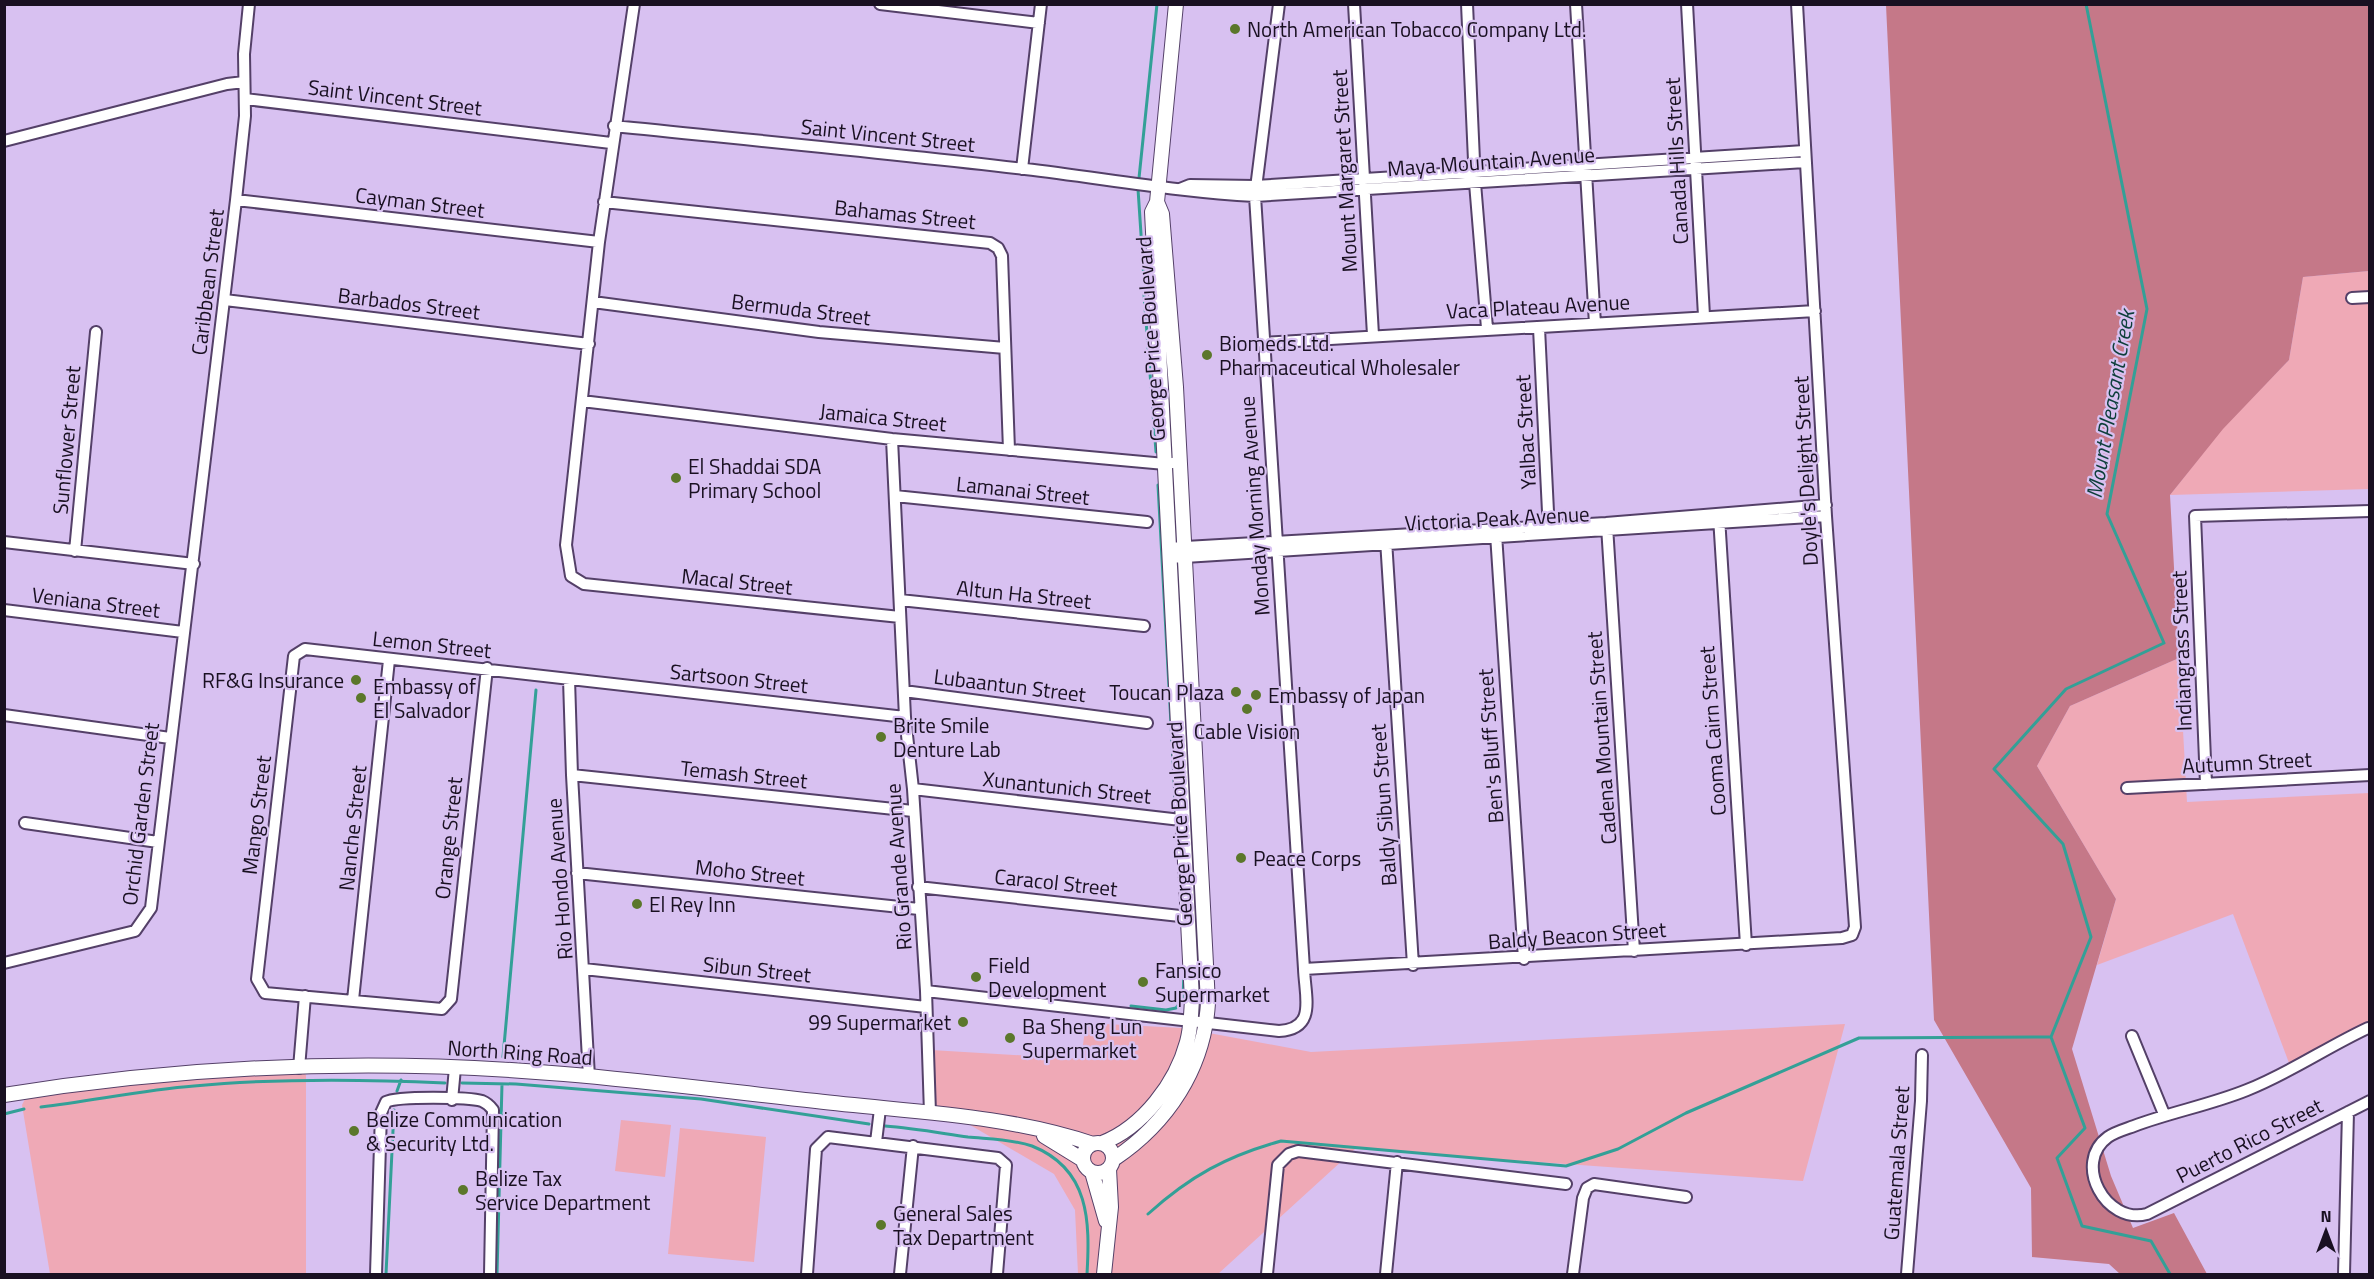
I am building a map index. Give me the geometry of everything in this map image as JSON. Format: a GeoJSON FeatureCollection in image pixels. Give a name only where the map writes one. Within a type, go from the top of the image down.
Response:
{"type":"FeatureCollection","features":[{"type":"Feature","properties":{"kind":"main road","name":"George Price Boulevard"},"geometry":{"type":"LineString","coordinates":[[1111,1164],[1144,1135],[1174,1100],[1197,1063],[1207,1022],[1196,746],[1180,462],[1163,225],[1157,202],[1176,4]]}},
{"type":"Feature","properties":{"kind":"main road","name":"George Price Boulevard"},"geometry":{"type":"LineString","coordinates":[[1098,1144],[1136,1121],[1162,1092],[1184,1053],[1191,1020],[1193,985],[1152,212],[1157,202]]}},
{"type":"Feature","properties":{"kind":"main road"},"geometry":{"type":"LineString","coordinates":[[1180,747],[1196,746]]}},
{"type":"Feature","properties":{"kind":"main road","name":"North Ring Road"},"geometry":{"type":"LineString","coordinates":[[4,1095],[159,1075],[299,1068],[455,1068],[589,1077],[930,1113],[1052,1131],[1098,1144]]}},
{"type":"Feature","properties":{"kind":"main road"},"geometry":{"type":"LineString","coordinates":[[1162,1092],[1174,1100]]}},
{"type":"Feature","properties":{"kind":"main road","name":"North Ring Road"},"geometry":{"type":"LineString","coordinates":[[1032,1129],[1063,1145],[1083,1160]]}},
{"type":"Feature","properties":{"kind":"main road"},"geometry":{"type":"LineString","coordinates":[[1104,1275],[1111,1207],[1111,1149],[1098,1144],[1085,1150],[1083,1160],[1092,1172],[1108,1229]]}},
{"type":"Feature","properties":{"kind":"main road"},"geometry":{"type":"LineString","coordinates":[[1092,1172],[1101,1173],[1111,1164]]}},
{"type":"Feature","properties":{"kind":"street","name":"Caribbean Street"},"geometry":{"type":"LineString","coordinates":[[194,564],[236,200],[245,99],[244,54],[249,4]]}},
{"type":"Feature","properties":{"kind":"street"},"geometry":{"type":"LineString","coordinates":[[582,401],[611,143],[634,4]]}},
{"type":"Feature","properties":{"kind":"street"},"geometry":{"type":"LineString","coordinates":[[879,4],[1039,23]]}},
{"type":"Feature","properties":{"kind":"street"},"geometry":{"type":"LineString","coordinates":[[1023,169],[1041,4]]}},
{"type":"Feature","properties":{"kind":"street","name":"Monday Morning Avenue"},"geometry":{"type":"LineString","coordinates":[[1207,1022],[1292,1030],[1304,1021],[1306,1012],[1255,191],[1279,4]]}},
{"type":"Feature","properties":{"kind":"street","name":"Mount Margaret Street"},"geometry":{"type":"LineString","coordinates":[[1354,4],[1373,335]]}},
{"type":"Feature","properties":{"kind":"street"},"geometry":{"type":"LineString","coordinates":[[1467,4],[1475,178],[1487,328]]}},
{"type":"Feature","properties":{"kind":"street"},"geometry":{"type":"LineString","coordinates":[[1576,4],[1584,170],[1595,324]]}},
{"type":"Feature","properties":{"kind":"street","name":"Canada Hills Street"},"geometry":{"type":"LineString","coordinates":[[1687,4],[1704,316]]}},
{"type":"Feature","properties":{"kind":"street","name":"Doyle's Delight Street"},"geometry":{"type":"LineString","coordinates":[[1797,4],[1826,511],[1855,927],[1852,935]]}},
{"type":"Feature","properties":{"kind":"street"},"geometry":{"type":"LineString","coordinates":[[4,141],[227,84],[244,82]]}},
{"type":"Feature","properties":{"kind":"street","name":"Saint Vincent Street"},"geometry":{"type":"LineString","coordinates":[[245,99],[611,143]]}},
{"type":"Feature","properties":{"kind":"street","name":"Saint Vincent Street"},"geometry":{"type":"LineString","coordinates":[[614,126],[1158,185]]}},
{"type":"Feature","properties":{"kind":"street","name":"Maya Mountain Avenue"},"geometry":{"type":"LineString","coordinates":[[1158,185],[1189,193],[1255,191],[1804,156]]}},
{"type":"Feature","properties":{"kind":"street","name":"Cayman Street"},"geometry":{"type":"LineString","coordinates":[[236,200],[599,242]]}},
{"type":"Feature","properties":{"kind":"street","name":"Bahamas Street"},"geometry":{"type":"LineString","coordinates":[[604,202],[990,243],[998,248],[1002,256],[1009,450]]}},
{"type":"Feature","properties":{"kind":"street"},"geometry":{"type":"LineString","coordinates":[[2352,298],[2370,297]]}},
{"type":"Feature","properties":{"kind":"street","name":"Barbados Street"},"geometry":{"type":"LineString","coordinates":[[225,300],[589,344]]}},
{"type":"Feature","properties":{"kind":"street","name":"Bermuda Street"},"geometry":{"type":"LineString","coordinates":[[593,302],[819,332],[1005,348]]}},
{"type":"Feature","properties":{"kind":"street","name":"Vaca Plateau Avenue"},"geometry":{"type":"LineString","coordinates":[[1263,343],[1815,310]]}},
{"type":"Feature","properties":{"kind":"street","name":"Yalbac Street"},"geometry":{"type":"LineString","coordinates":[[1539,328],[1549,530]]}},
{"type":"Feature","properties":{"kind":"street","name":"Sunflower Street"},"geometry":{"type":"LineString","coordinates":[[75,551],[96,333]]}},
{"type":"Feature","properties":{"kind":"street","name":"Jamaica Street"},"geometry":{"type":"LineString","coordinates":[[582,401],[892,439],[1165,464],[1180,462]]}},
{"type":"Feature","properties":{"kind":"street","name":"Macal Street"},"geometry":{"type":"LineString","coordinates":[[582,401],[566,545],[571,576],[584,584],[900,617]]}},
{"type":"Feature","properties":{"kind":"street","name":"Rio Grande Avenue"},"geometry":{"type":"LineString","coordinates":[[892,439],[905,717],[913,789],[926,991],[930,1113]]}},
{"type":"Feature","properties":{"kind":"street","name":"Lamanai Street"},"geometry":{"type":"LineString","coordinates":[[895,496],[1147,522]]}},
{"type":"Feature","properties":{"kind":"street","name":"Victoria Peak Avenue"},"geometry":{"type":"LineString","coordinates":[[1169,553],[1607,527],[1826,511]]}},
{"type":"Feature","properties":{"kind":"street","name":"Indiangrass Street"},"geometry":{"type":"LineString","coordinates":[[2206,784],[2195,516],[2370,511]]}},
{"type":"Feature","properties":{"kind":"street","name":"Cooma Cairn Street"},"geometry":{"type":"LineString","coordinates":[[1719,518],[1746,945]]}},
{"type":"Feature","properties":{"kind":"street","name":"Cadena Mountain Street"},"geometry":{"type":"LineString","coordinates":[[1607,527],[1634,951]]}},
{"type":"Feature","properties":{"kind":"street","name":"Ben's Bluff Street"},"geometry":{"type":"LineString","coordinates":[[1496,534],[1524,958]]}},
{"type":"Feature","properties":{"kind":"street","name":"Baldy Sibun Street"},"geometry":{"type":"LineString","coordinates":[[1387,540],[1413,965]]}},
{"type":"Feature","properties":{"kind":"street"},"geometry":{"type":"LineString","coordinates":[[4,542],[194,564]]}},
{"type":"Feature","properties":{"kind":"street","name":"Orchid Garden Street"},"geometry":{"type":"LineString","coordinates":[[4,963],[135,931],[151,908],[183,632],[194,564]]}},
{"type":"Feature","properties":{"kind":"street","name":"Altun Ha Street"},"geometry":{"type":"LineString","coordinates":[[900,600],[1144,626]]}},
{"type":"Feature","properties":{"kind":"street","name":"Veniana Street"},"geometry":{"type":"LineString","coordinates":[[4,610],[183,632]]}},
{"type":"Feature","properties":{"kind":"street","name":"Lemon Street"},"geometry":{"type":"LineString","coordinates":[[294,656],[305,649],[569,679]]}},
{"type":"Feature","properties":{"kind":"street","name":"Mango Street"},"geometry":{"type":"LineString","coordinates":[[294,656],[257,979],[265,993],[305,996]]}},
{"type":"Feature","properties":{"kind":"street","name":"Nanche Street"},"geometry":{"type":"LineString","coordinates":[[353,1000],[389,660]]}},
{"type":"Feature","properties":{"kind":"street","name":"Orange Street"},"geometry":{"type":"LineString","coordinates":[[353,1000],[442,1010],[451,999],[487,668]]}},
{"type":"Feature","properties":{"kind":"street","name":"Sartsoon Street"},"geometry":{"type":"LineString","coordinates":[[569,679],[905,717]]}},
{"type":"Feature","properties":{"kind":"street","name":"Rio Hondo Avenue"},"geometry":{"type":"LineString","coordinates":[[569,679],[572,775],[589,1077]]}},
{"type":"Feature","properties":{"kind":"street","name":"Lubaantun Street"},"geometry":{"type":"LineString","coordinates":[[904,691],[1147,723]]}},
{"type":"Feature","properties":{"kind":"street"},"geometry":{"type":"LineString","coordinates":[[4,715],[170,738]]}},
{"type":"Feature","properties":{"kind":"street","name":"Temash Street"},"geometry":{"type":"LineString","coordinates":[[572,775],[913,811]]}},
{"type":"Feature","properties":{"kind":"street","name":"Autumn Street"},"geometry":{"type":"LineString","coordinates":[[2127,788],[2370,775]]}},
{"type":"Feature","properties":{"kind":"street","name":"Xunantunich Street"},"geometry":{"type":"LineString","coordinates":[[913,789],[1181,820]]}},
{"type":"Feature","properties":{"kind":"street"},"geometry":{"type":"LineString","coordinates":[[25,823],[158,842]]}},
{"type":"Feature","properties":{"kind":"street","name":"Moho Street"},"geometry":{"type":"LineString","coordinates":[[578,873],[919,909]]}},
{"type":"Feature","properties":{"kind":"street","name":"Caracol Street"},"geometry":{"type":"LineString","coordinates":[[918,887],[1189,917]]}},
{"type":"Feature","properties":{"kind":"street","name":"Baldy Beacon Street"},"geometry":{"type":"LineString","coordinates":[[1304,969],[1413,965],[1746,945],[1842,938],[1852,935]]}},
{"type":"Feature","properties":{"kind":"street","name":"Sibun Street"},"geometry":{"type":"LineString","coordinates":[[584,969],[926,1007]]}},
{"type":"Feature","properties":{"kind":"street"},"geometry":{"type":"LineString","coordinates":[[926,991],[1207,1022]]}},
{"type":"Feature","properties":{"kind":"street"},"geometry":{"type":"LineString","coordinates":[[299,1068],[305,996],[353,1000]]}},
{"type":"Feature","properties":{"kind":"street"},"geometry":{"type":"LineString","coordinates":[[2132,1036],[2164,1114],[2246,1090],[2309,1062],[2368,1028]]}},
{"type":"Feature","properties":{"kind":"street","name":"Guatemala Street"},"geometry":{"type":"LineString","coordinates":[[1907,1275],[1921,1101],[1922,1055]]}},
{"type":"Feature","properties":{"kind":"street"},"geometry":{"type":"LineString","coordinates":[[453,1100],[455,1068]]}},
{"type":"Feature","properties":{"kind":"street"},"geometry":{"type":"LineString","coordinates":[[376,1275],[382,1106],[392,1098],[483,1101],[489,1104],[495,1116],[490,1275]]}},
{"type":"Feature","properties":{"kind":"street","name":"Puerto Rico Street"},"geometry":{"type":"LineString","coordinates":[[2164,1114],[2109,1136],[2099,1146],[2092,1162],[2101,1194],[2112,1208],[2135,1217],[2147,1214],[2370,1101]]}},
{"type":"Feature","properties":{"kind":"street"},"geometry":{"type":"LineString","coordinates":[[876,1142],[880,1108]]}},
{"type":"Feature","properties":{"kind":"street"},"geometry":{"type":"LineString","coordinates":[[2344,1275],[2348,1112]]}},
{"type":"Feature","properties":{"kind":"street"},"geometry":{"type":"LineString","coordinates":[[807,1275],[816,1149],[828,1137],[998,1158],[1006,1165],[997,1275]]}},
{"type":"Feature","properties":{"kind":"street"},"geometry":{"type":"LineString","coordinates":[[900,1275],[913,1146]]}},
{"type":"Feature","properties":{"kind":"street"},"geometry":{"type":"LineString","coordinates":[[1267,1275],[1278,1165],[1289,1154],[1305,1151],[1566,1184]]}},
{"type":"Feature","properties":{"kind":"street"},"geometry":{"type":"LineString","coordinates":[[1386,1275],[1397,1162]]}},
{"type":"Feature","properties":{"kind":"street"},"geometry":{"type":"LineString","coordinates":[[1573,1275],[1582,1198],[1587,1188],[1594,1184],[1686,1197]]}},
{"type":"Feature","properties":{"kind":"shaded area"},"geometry":{"type":"Polygon","coordinates":[[[1886,5],[2369,5],[2369,271],[2303,277],[2289,360],[2223,429],[2170,495],[2179,658],[2070,706],[2037,766],[2116,899],[2072,1049],[2111,1176],[2133,1228],[2174,1213],[2207,1274],[2120,1274],[2109,1264],[2032,1257],[2031,1188],[1934,1020],[1886,5]]]}},
{"type":"Feature","properties":{"kind":"shaded area"},"geometry":{"type":"Polygon","coordinates":[[[2369,271],[2369,489],[2170,495],[2222,429],[2289,360],[2303,277],[2369,271]]]}},
{"type":"Feature","properties":{"kind":"shaded area"},"geometry":{"type":"Polygon","coordinates":[[[2179,658],[2187,802],[2369,793],[2369,1031],[2292,1071],[2233,914],[2097,965],[2116,899],[2037,766],[2070,706],[2179,658]]]}},
{"type":"Feature","properties":{"kind":"shaded area"},"geometry":{"type":"Polygon","coordinates":[[[1086,1023],[1182,1028],[1311,1052],[1845,1024],[1803,1181],[1355,1149],[1218,1274],[1078,1274],[1075,1210],[1054,1174],[936,1105],[931,1050],[1081,1059],[1086,1023]]]}},
{"type":"Feature","properties":{"kind":"shaded area"},"geometry":{"type":"Polygon","coordinates":[[[299,1068],[306,1075],[306,1274],[50,1274],[22,1105],[29,1091],[299,1068]]]}},
{"type":"Feature","properties":{"kind":"shaded area"},"geometry":{"type":"Polygon","coordinates":[[[621,1120],[671,1125],[665,1177],[615,1171],[621,1120]]]}},
{"type":"Feature","properties":{"kind":"shaded area"},"geometry":{"type":"Polygon","coordinates":[[[680,1128],[766,1137],[754,1262],[668,1254],[680,1128]]]}},
{"type":"Feature","properties":{"kind":"waterway"},"geometry":{"type":"LineString","coordinates":[[1139,178],[1157,4]]}},
{"type":"Feature","properties":{"kind":"waterway","name":"Mount Pleasant Creek"},"geometry":{"type":"LineString","coordinates":[[2086,4],[2147,309],[2107,514],[2164,643],[2066,689],[1994,769],[2063,844],[2091,937],[2051,1037],[2085,1128],[2057,1158],[2082,1226],[2151,1241],[2170,1274]]}},
{"type":"Feature","properties":{"kind":"waterway"},"geometry":{"type":"LineString","coordinates":[[1138,189],[1144,279]]}},
{"type":"Feature","properties":{"kind":"waterway"},"geometry":{"type":"LineString","coordinates":[[1144,294],[1156,452]]}},
{"type":"Feature","properties":{"kind":"waterway"},"geometry":{"type":"LineString","coordinates":[[1158,485],[1176,816]]}},
{"type":"Feature","properties":{"kind":"waterway"},"geometry":{"type":"LineString","coordinates":[[503,1057],[536,690]]}},
{"type":"Feature","properties":{"kind":"waterway"},"geometry":{"type":"LineString","coordinates":[[1131,1006],[1166,1010],[1176,1008],[1183,999],[1184,972]]}},
{"type":"Feature","properties":{"kind":"waterway"},"geometry":{"type":"LineString","coordinates":[[1148,1214],[1194,1178],[1210,1169],[1243,1153],[1281,1141],[1566,1166],[1618,1149],[1686,1113],[1859,1038],[2051,1037]]}},
{"type":"Feature","properties":{"kind":"waterway"},"geometry":{"type":"LineString","coordinates":[[41,1107],[156,1090],[225,1083],[320,1080],[445,1083]]}},
{"type":"Feature","properties":{"kind":"waterway"},"geometry":{"type":"LineString","coordinates":[[397,1091],[401,1080]]}},
{"type":"Feature","properties":{"kind":"waterway"},"geometry":{"type":"LineString","coordinates":[[462,1083],[516,1084],[701,1099],[869,1124]]}},
{"type":"Feature","properties":{"kind":"waterway"},"geometry":{"type":"LineString","coordinates":[[497,1274],[502,1084]]}},
{"type":"Feature","properties":{"kind":"waterway"},"geometry":{"type":"LineString","coordinates":[[4,1114],[24,1109]]}},
{"type":"Feature","properties":{"kind":"waterway"},"geometry":{"type":"LineString","coordinates":[[386,1274],[394,1110]]}},
{"type":"Feature","properties":{"kind":"waterway"},"geometry":{"type":"LineString","coordinates":[[885,1126],[1016,1142],[1032,1146],[1051,1156],[1065,1168],[1076,1183],[1082,1199],[1088,1235],[1087,1274]]}},
{"type":"Feature","properties":{"kind":"place","name":"North American Tobacco Company Ltd."},"geometry":{"type":"Point","coordinates":[1235,29]}},
{"type":"Feature","properties":{"kind":"place","name":"Biomeds Ltd. Pharmaceutical Wholesaler"},"geometry":{"type":"Point","coordinates":[1207,355]}},
{"type":"Feature","properties":{"kind":"place","name":"El Shaddai SDA Primary School"},"geometry":{"type":"Point","coordinates":[676,478]}},
{"type":"Feature","properties":{"kind":"place","name":"RF&G Insurance"},"geometry":{"type":"Point","coordinates":[356,680]}},
{"type":"Feature","properties":{"kind":"place","name":"Toucan Plaza"},"geometry":{"type":"Point","coordinates":[1236,692]}},
{"type":"Feature","properties":{"kind":"place","name":"Embassy of Japan"},"geometry":{"type":"Point","coordinates":[1256,695]}},
{"type":"Feature","properties":{"kind":"place","name":"Embassy of El Salvador"},"geometry":{"type":"Point","coordinates":[361,698]}},
{"type":"Feature","properties":{"kind":"place","name":"Cable Vision"},"geometry":{"type":"Point","coordinates":[1247,709]}},
{"type":"Feature","properties":{"kind":"place","name":"Brite Smile Denture Lab"},"geometry":{"type":"Point","coordinates":[881,737]}},
{"type":"Feature","properties":{"kind":"place","name":"Peace Corps"},"geometry":{"type":"Point","coordinates":[1241,858]}},
{"type":"Feature","properties":{"kind":"place","name":"El Rey Inn"},"geometry":{"type":"Point","coordinates":[637,904]}},
{"type":"Feature","properties":{"kind":"place","name":"Field Development"},"geometry":{"type":"Point","coordinates":[976,977]}},
{"type":"Feature","properties":{"kind":"place","name":"Fansico Supermarket"},"geometry":{"type":"Point","coordinates":[1143,982]}},
{"type":"Feature","properties":{"kind":"place","name":"99 Supermarket"},"geometry":{"type":"Point","coordinates":[963,1022]}},
{"type":"Feature","properties":{"kind":"place","name":"Ba Sheng Lun Supermarket"},"geometry":{"type":"Point","coordinates":[1010,1038]}},
{"type":"Feature","properties":{"kind":"place","name":"Belize Communication & Security Ltd."},"geometry":{"type":"Point","coordinates":[354,1131]}},
{"type":"Feature","properties":{"kind":"place","name":"Belize Tax Service Department"},"geometry":{"type":"Point","coordinates":[463,1190]}},
{"type":"Feature","properties":{"kind":"place","name":"General Sales Tax Department"},"geometry":{"type":"Point","coordinates":[881,1225]}}]}
